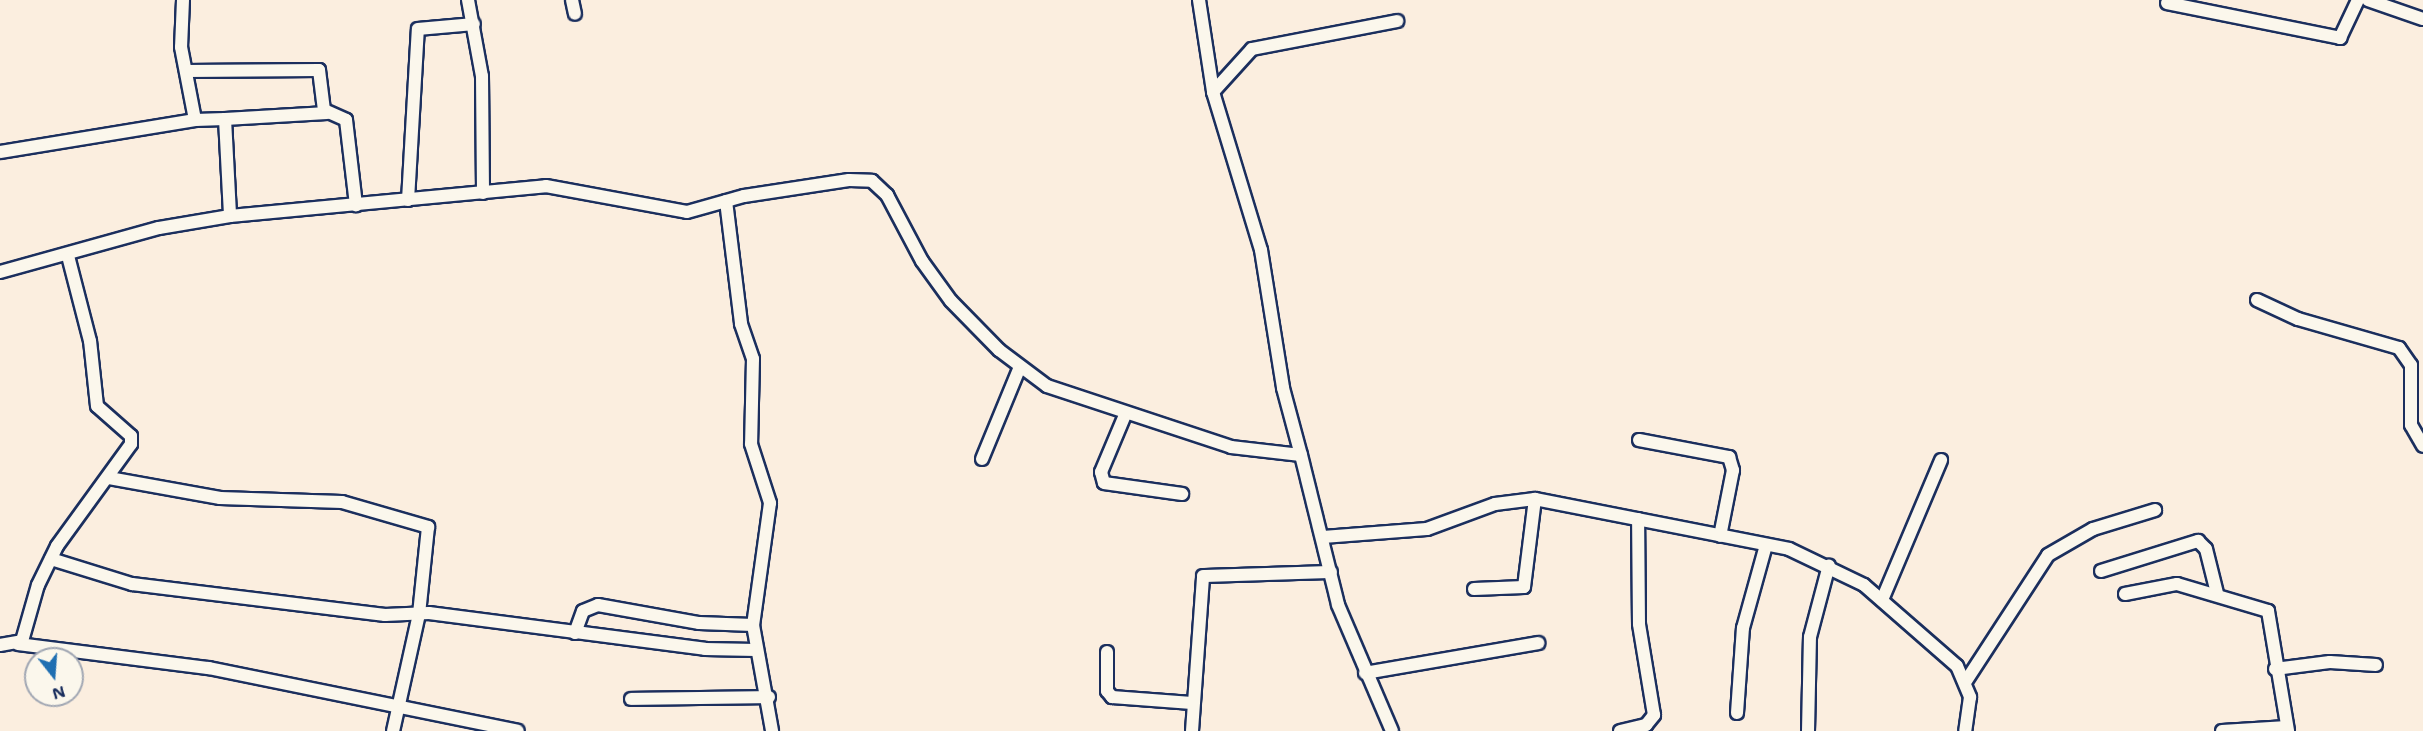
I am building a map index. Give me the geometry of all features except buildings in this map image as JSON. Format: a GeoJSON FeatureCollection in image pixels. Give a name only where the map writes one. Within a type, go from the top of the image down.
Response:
{"type":"FeatureCollection","features":[{"type":"Feature","properties":{"kind":"street"},"geometry":{"type":"LineString","coordinates":[[183,0],[186,71],[195,120]]}},
{"type":"Feature","properties":{"kind":"street"},"geometry":{"type":"LineString","coordinates":[[468,0],[482,76],[483,193]]}},
{"type":"Feature","properties":{"kind":"street"},"geometry":{"type":"LineString","coordinates":[[572,0],[575,14]]}},
{"type":"Feature","properties":{"kind":"street"},"geometry":{"type":"LineString","coordinates":[[1199,0],[1213,92],[1261,250],[1283,388],[1331,572],[1365,673],[1392,731]]}},
{"type":"Feature","properties":{"kind":"street"},"geometry":{"type":"LineString","coordinates":[[2166,1],[2340,38],[2358,0]]}},
{"type":"Feature","properties":{"kind":"street"},"geometry":{"type":"LineString","coordinates":[[2368,0],[2423,19]]}},
{"type":"Feature","properties":{"kind":"street"},"geometry":{"type":"LineString","coordinates":[[1213,92],[1252,49],[1396,21]]}},
{"type":"Feature","properties":{"kind":"street"},"geometry":{"type":"LineString","coordinates":[[408,200],[417,32],[424,26],[474,24]]}},
{"type":"Feature","properties":{"kind":"street"},"geometry":{"type":"LineString","coordinates":[[186,71],[316,69],[327,113]]}},
{"type":"Feature","properties":{"kind":"street"},"geometry":{"type":"LineString","coordinates":[[0,152],[195,120],[327,113],[346,120],[356,205]]}},
{"type":"Feature","properties":{"kind":"street"},"geometry":{"type":"LineString","coordinates":[[225,119],[230,216]]}},
{"type":"Feature","properties":{"kind":"street"},"geometry":{"type":"LineString","coordinates":[[0,272],[68,256],[159,228],[230,216],[566,187],[687,212],[726,201],[849,180],[872,181],[887,195],[922,261],[951,301],[1020,368],[1047,386],[1125,415],[1231,447],[1301,455]]}},
{"type":"Feature","properties":{"kind":"street"},"geometry":{"type":"LineString","coordinates":[[726,201],[741,324],[753,359],[751,444],[771,512],[753,625],[756,650],[768,698],[772,731]]}},
{"type":"Feature","properties":{"kind":"street"},"geometry":{"type":"LineString","coordinates":[[18,644],[51,559],[129,451],[131,436],[97,406],[90,341],[68,256]]}},
{"type":"Feature","properties":{"kind":"street"},"geometry":{"type":"LineString","coordinates":[[2257,300],[2326,329],[2399,348],[2411,365],[2411,426],[2423,446]]}},
{"type":"Feature","properties":{"kind":"street"},"geometry":{"type":"LineString","coordinates":[[982,459],[1020,368]]}},
{"type":"Feature","properties":{"kind":"street"},"geometry":{"type":"LineString","coordinates":[[1125,415],[1101,472],[1104,483],[1182,494]]}},
{"type":"Feature","properties":{"kind":"street"},"geometry":{"type":"LineString","coordinates":[[1639,440],[1729,457],[1733,470],[1720,536]]}},
{"type":"Feature","properties":{"kind":"street"},"geometry":{"type":"LineString","coordinates":[[1882,600],[1941,460]]}},
{"type":"Feature","properties":{"kind":"street"},"geometry":{"type":"LineString","coordinates":[[109,478],[220,498],[342,502],[424,525],[431,536],[402,710],[393,731]]}},
{"type":"Feature","properties":{"kind":"street"},"geometry":{"type":"LineString","coordinates":[[1323,537],[1427,529],[1495,504],[1535,499],[1766,545],[1829,565],[1882,600],[1966,681]]}},
{"type":"Feature","properties":{"kind":"street"},"geometry":{"type":"LineString","coordinates":[[1474,589],[1524,587],[1535,499]]}},
{"type":"Feature","properties":{"kind":"street"},"geometry":{"type":"LineString","coordinates":[[1965,731],[1966,681],[2048,555],[2093,529],[2154,510]]}},
{"type":"Feature","properties":{"kind":"street"},"geometry":{"type":"LineString","coordinates":[[1620,731],[1646,725],[1654,715],[1639,624],[1638,519]]}},
{"type":"Feature","properties":{"kind":"street"},"geometry":{"type":"LineString","coordinates":[[2101,571],[2198,541],[2206,549],[2217,593]]}},
{"type":"Feature","properties":{"kind":"street"},"geometry":{"type":"LineString","coordinates":[[1737,713],[1743,628],[1766,545]]}},
{"type":"Feature","properties":{"kind":"street"},"geometry":{"type":"LineString","coordinates":[[51,559],[125,583],[385,615],[419,614],[575,633],[756,650]]}},
{"type":"Feature","properties":{"kind":"street"},"geometry":{"type":"LineString","coordinates":[[1808,731],[1808,660],[1829,565]]}},
{"type":"Feature","properties":{"kind":"street"},"geometry":{"type":"LineString","coordinates":[[1192,731],[1192,703],[1203,576],[1331,572]]}},
{"type":"Feature","properties":{"kind":"street"},"geometry":{"type":"LineString","coordinates":[[2125,594],[2177,584],[2217,593],[2268,611],[2275,632],[2275,669],[2287,729],[2222,731]]}},
{"type":"Feature","properties":{"kind":"street"},"geometry":{"type":"LineString","coordinates":[[575,633],[583,611],[598,605],[699,623],[753,625]]}},
{"type":"Feature","properties":{"kind":"street"},"geometry":{"type":"LineString","coordinates":[[1365,673],[1538,643]]}},
{"type":"Feature","properties":{"kind":"street"},"geometry":{"type":"LineString","coordinates":[[0,645],[18,644],[208,668],[402,710],[518,731]]}},
{"type":"Feature","properties":{"kind":"street"},"geometry":{"type":"LineString","coordinates":[[1107,652],[1107,691],[1112,697],[1192,703]]}},
{"type":"Feature","properties":{"kind":"street"},"geometry":{"type":"LineString","coordinates":[[2275,669],[2330,662],[2376,665]]}},
{"type":"Feature","properties":{"kind":"street"},"geometry":{"type":"LineString","coordinates":[[631,699],[768,698]]}}]}
